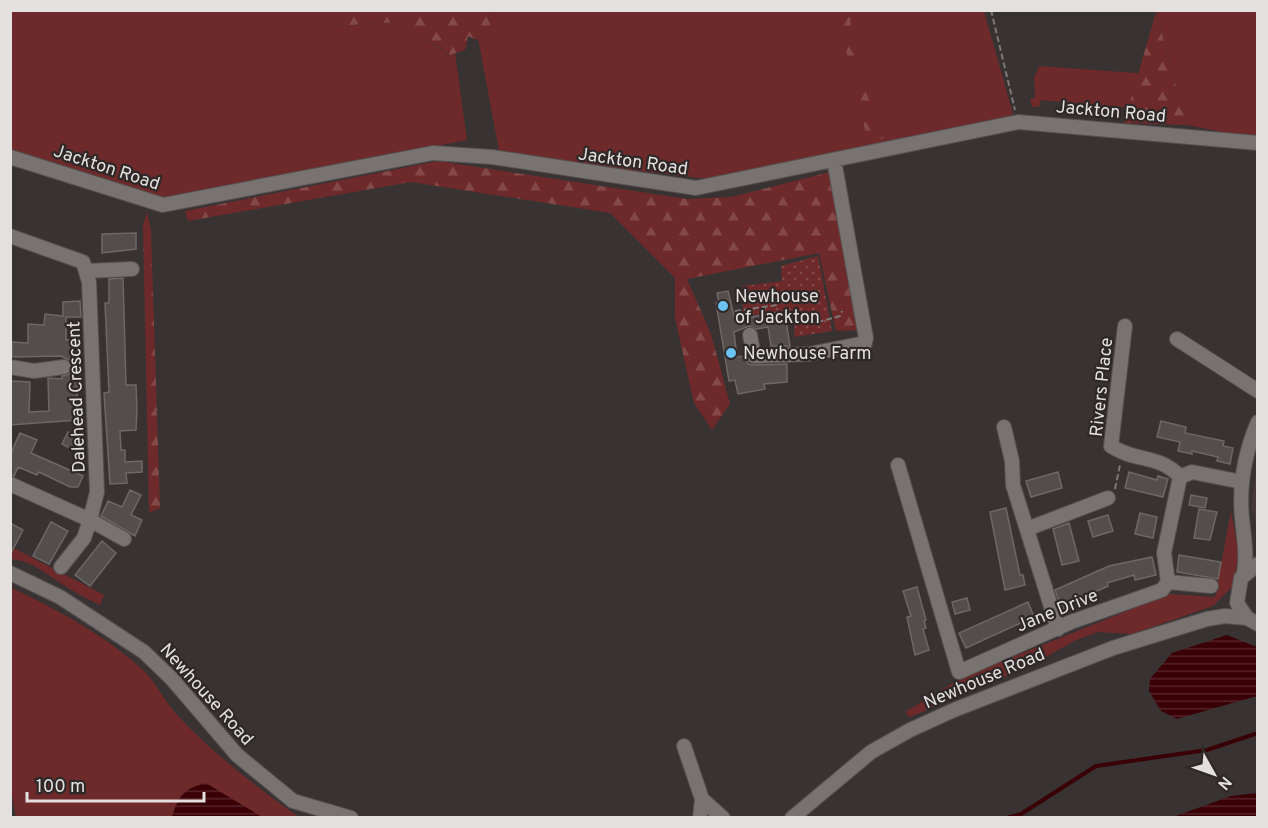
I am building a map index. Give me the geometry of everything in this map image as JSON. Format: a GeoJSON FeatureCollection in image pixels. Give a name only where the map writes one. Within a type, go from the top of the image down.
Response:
{"type":"FeatureCollection","features":[{"type":"Feature","properties":{"kind":"street","name":"Jackton Road"},"geometry":{"type":"LineString","coordinates":[[10,157],[163,205],[433,153],[492,157],[696,188],[1018,122],[1257,143]]}},
{"type":"Feature","properties":{"kind":"street"},"geometry":{"type":"LineString","coordinates":[[750,335],[754,356],[809,354],[865,343],[866,338],[834,160]]}},
{"type":"Feature","properties":{"kind":"street"},"geometry":{"type":"LineString","coordinates":[[10,236],[83,262],[86,272],[132,268]]}},
{"type":"Feature","properties":{"kind":"street","name":"Dalehead Crescent"},"geometry":{"type":"LineString","coordinates":[[61,567],[84,538],[97,492],[89,282],[86,272]]}},
{"type":"Feature","properties":{"kind":"street","name":"Rivers Place"},"geometry":{"type":"LineString","coordinates":[[1125,326],[1112,446],[1122,454],[1144,457],[1170,466],[1180,477]]}},
{"type":"Feature","properties":{"kind":"street"},"geometry":{"type":"LineString","coordinates":[[1177,339],[1257,391]]}},
{"type":"Feature","properties":{"kind":"street"},"geometry":{"type":"LineString","coordinates":[[10,367],[34,371],[63,367]]}},
{"type":"Feature","properties":{"kind":"street"},"geometry":{"type":"LineString","coordinates":[[1252,621],[1237,603],[1237,592],[1244,573],[1247,553],[1242,520],[1242,483],[1257,422]]}},
{"type":"Feature","properties":{"kind":"street"},"geometry":{"type":"LineString","coordinates":[[1004,427],[1012,461],[1013,484],[1058,628]]}},
{"type":"Feature","properties":{"kind":"street","name":"Jane Drive"},"geometry":{"type":"LineString","coordinates":[[898,465],[959,672],[1058,628],[1162,590],[1168,582]]}},
{"type":"Feature","properties":{"kind":"street"},"geometry":{"type":"LineString","coordinates":[[1211,586],[1168,582],[1164,553],[1180,477],[1192,472],[1242,483]]}},
{"type":"Feature","properties":{"kind":"street"},"geometry":{"type":"LineString","coordinates":[[10,484],[90,520],[124,539]]}},
{"type":"Feature","properties":{"kind":"street"},"geometry":{"type":"LineString","coordinates":[[1027,529],[1108,498]]}},
{"type":"Feature","properties":{"kind":"street"},"geometry":{"type":"LineString","coordinates":[[1245,532],[1257,550]]}},
{"type":"Feature","properties":{"kind":"street"},"geometry":{"type":"LineString","coordinates":[[1244,573],[1257,564]]}},
{"type":"Feature","properties":{"kind":"street","name":"Newhouse Road"},"geometry":{"type":"LineString","coordinates":[[10,573],[60,597],[144,652],[172,679],[237,755],[293,801],[351,818]]}},
{"type":"Feature","properties":{"kind":"street","name":"Newhouse Road"},"geometry":{"type":"LineString","coordinates":[[1207,619],[1237,592]]}},
{"type":"Feature","properties":{"kind":"street","name":"Newhouse Road"},"geometry":{"type":"LineString","coordinates":[[783,818],[795,815],[871,752],[910,730],[1060,666],[1207,619],[1226,616],[1252,621]]}},
{"type":"Feature","properties":{"kind":"street"},"geometry":{"type":"LineString","coordinates":[[684,746],[702,799],[700,818]]}},
{"type":"Feature","properties":{"kind":"street"},"geometry":{"type":"LineString","coordinates":[[702,799],[723,818]]}},
{"type":"Feature","properties":{"kind":"street","name":"Newhouse Road"},"geometry":{"type":"LineString","coordinates":[[311,808],[323,818]]}},
{"type":"Feature","properties":{"kind":"path"},"geometry":{"type":"LineString","coordinates":[[991,10],[1018,122]]}},
{"type":"Feature","properties":{"kind":"path"},"geometry":{"type":"LineString","coordinates":[[735,311],[777,305]]}},
{"type":"Feature","properties":{"kind":"path"},"geometry":{"type":"LineString","coordinates":[[793,316],[806,314],[819,322],[840,316],[842,311]]}},
{"type":"Feature","properties":{"kind":"path"},"geometry":{"type":"LineString","coordinates":[[1108,498],[1115,490],[1122,454]]}},
{"type":"Feature","properties":{"kind":"shaded area"},"geometry":{"type":"Polygon","coordinates":[[[1257,459],[1257,526],[1251,509],[1257,459]]]}},
{"type":"Feature","properties":{"kind":"shaded area"},"geometry":{"type":"Polygon","coordinates":[[[1227,635],[1257,647],[1257,696],[1177,719],[1161,711],[1149,691],[1150,679],[1172,653],[1227,635]]]}},
{"type":"Feature","properties":{"kind":"shaded area"},"geometry":{"type":"Polygon","coordinates":[[[206,783],[262,817],[172,817],[183,794],[193,787],[206,783]]]}},
{"type":"Feature","properties":{"kind":"shaded area"},"geometry":{"type":"Polygon","coordinates":[[[1257,793],[1257,817],[1173,817],[1231,796],[1257,793]]]}},
{"type":"Feature","properties":{"kind":"green space"},"geometry":{"type":"Polygon","coordinates":[[[314,10],[332,26],[401,22],[449,55],[455,53],[467,140],[164,200],[11,152],[10,11],[314,10]]]}},
{"type":"Feature","properties":{"kind":"green space"},"geometry":{"type":"Polygon","coordinates":[[[314,11],[488,11],[490,25],[476,40],[468,36],[465,50],[450,55],[401,22],[332,26],[314,11]]]}},
{"type":"Feature","properties":{"kind":"green space"},"geometry":{"type":"Polygon","coordinates":[[[488,11],[984,11],[1013,114],[1009,120],[716,180],[582,164],[499,151],[478,38],[490,25],[488,11]]]}},
{"type":"Feature","properties":{"kind":"green space"},"geometry":{"type":"Polygon","coordinates":[[[839,11],[849,11],[858,71],[884,138],[868,144],[845,45],[839,11]]]}},
{"type":"Feature","properties":{"kind":"green space"},"geometry":{"type":"Polygon","coordinates":[[[1156,11],[1257,11],[1257,139],[1187,125],[1156,11]]]}},
{"type":"Feature","properties":{"kind":"green space"},"geometry":{"type":"Polygon","coordinates":[[[1156,12],[1187,125],[1124,123],[1156,12]]]}},
{"type":"Feature","properties":{"kind":"green space"},"geometry":{"type":"Polygon","coordinates":[[[1039,66],[1136,73],[1143,78],[1132,108],[1041,100],[1039,107],[1032,107],[1030,99],[1035,98],[1034,78],[1039,66]]]}},
{"type":"Feature","properties":{"kind":"green space"},"geometry":{"type":"Polygon","coordinates":[[[438,161],[687,199],[731,197],[838,170],[861,330],[836,331],[819,253],[687,279],[711,334],[730,404],[712,430],[694,403],[675,318],[675,278],[610,213],[411,182],[188,221],[185,211],[438,161]]]}},
{"type":"Feature","properties":{"kind":"green space"},"geometry":{"type":"Polygon","coordinates":[[[147,212],[151,230],[160,508],[149,513],[143,225],[147,212]]]}},
{"type":"Feature","properties":{"kind":"green space"},"geometry":{"type":"Polygon","coordinates":[[[818,256],[832,331],[794,337],[795,318],[783,319],[780,311],[743,317],[742,286],[782,281],[781,266],[818,256]]]}},
{"type":"Feature","properties":{"kind":"green space"},"geometry":{"type":"Polygon","coordinates":[[[1231,511],[1239,553],[1233,586],[1213,606],[1132,634],[1098,632],[1076,640],[1032,665],[910,717],[905,712],[963,677],[1169,594],[1215,597],[1231,511]]]}},
{"type":"Feature","properties":{"kind":"green space"},"geometry":{"type":"Polygon","coordinates":[[[10,546],[104,595],[100,605],[28,563],[11,559],[10,546]]]}},
{"type":"Feature","properties":{"kind":"green space"},"geometry":{"type":"Polygon","coordinates":[[[10,587],[45,604],[113,645],[148,675],[174,711],[221,757],[299,817],[16,817],[10,784],[10,587]]]}},
{"type":"Feature","properties":{"kind":"building"},"geometry":{"type":"Polygon","coordinates":[[[136,233],[136,249],[102,253],[102,234],[136,233]]]}},
{"type":"Feature","properties":{"kind":"building"},"geometry":{"type":"Polygon","coordinates":[[[123,278],[126,385],[136,385],[137,410],[136,430],[120,431],[121,450],[125,450],[125,462],[142,461],[142,472],[126,473],[127,483],[110,484],[104,393],[109,392],[105,303],[109,303],[109,279],[123,278]]]}},
{"type":"Feature","properties":{"kind":"building","name":"Newhouse Farm"},"geometry":{"type":"Polygon","coordinates":[[[728,291],[735,320],[779,312],[781,322],[786,321],[790,346],[771,346],[768,327],[756,329],[749,326],[734,332],[737,357],[745,356],[748,364],[754,365],[787,364],[787,382],[764,384],[765,389],[738,394],[735,380],[729,381],[716,303],[719,302],[717,293],[728,291]]]}},
{"type":"Feature","properties":{"kind":"building"},"geometry":{"type":"Polygon","coordinates":[[[80,301],[81,317],[66,317],[66,340],[79,339],[79,357],[76,357],[78,420],[10,425],[11,381],[30,382],[29,412],[49,411],[48,378],[62,379],[62,376],[70,374],[73,366],[71,361],[61,356],[12,357],[12,342],[28,343],[28,324],[44,325],[45,314],[63,316],[63,302],[80,301]]]}},
{"type":"Feature","properties":{"kind":"building"},"geometry":{"type":"Polygon","coordinates":[[[1161,421],[1186,427],[1185,433],[1224,441],[1223,446],[1233,448],[1230,464],[1217,461],[1218,457],[1192,451],[1192,454],[1178,451],[1180,442],[1157,437],[1161,421]]]}},
{"type":"Feature","properties":{"kind":"building"},"geometry":{"type":"Polygon","coordinates":[[[68,432],[85,441],[79,453],[62,444],[68,432]]]}},
{"type":"Feature","properties":{"kind":"building"},"geometry":{"type":"Polygon","coordinates":[[[20,433],[37,440],[31,453],[83,476],[78,487],[70,487],[39,472],[37,475],[18,467],[14,476],[10,475],[10,455],[20,433]]]}},
{"type":"Feature","properties":{"kind":"building"},"geometry":{"type":"Polygon","coordinates":[[[1058,472],[1062,488],[1031,497],[1026,481],[1058,472]]]}},
{"type":"Feature","properties":{"kind":"building"},"geometry":{"type":"Polygon","coordinates":[[[1129,472],[1157,480],[1158,476],[1168,479],[1163,497],[1125,488],[1129,472]]]}},
{"type":"Feature","properties":{"kind":"building"},"geometry":{"type":"Polygon","coordinates":[[[130,490],[141,495],[131,515],[142,520],[135,536],[101,516],[108,501],[122,507],[130,490]]]}},
{"type":"Feature","properties":{"kind":"building"},"geometry":{"type":"Polygon","coordinates":[[[1191,495],[1207,498],[1205,508],[1189,505],[1191,495]]]}},
{"type":"Feature","properties":{"kind":"building"},"geometry":{"type":"Polygon","coordinates":[[[1006,508],[1020,575],[1023,575],[1025,585],[1005,590],[990,512],[1006,508]]]}},
{"type":"Feature","properties":{"kind":"building"},"geometry":{"type":"Polygon","coordinates":[[[1199,509],[1217,512],[1210,540],[1194,538],[1199,509]]]}},
{"type":"Feature","properties":{"kind":"building"},"geometry":{"type":"Polygon","coordinates":[[[1140,513],[1157,517],[1153,538],[1135,534],[1140,513]]]}},
{"type":"Feature","properties":{"kind":"building"},"geometry":{"type":"Polygon","coordinates":[[[1108,515],[1113,531],[1093,537],[1088,521],[1108,515]]]}},
{"type":"Feature","properties":{"kind":"building"},"geometry":{"type":"Polygon","coordinates":[[[51,522],[68,531],[49,564],[33,556],[51,522]]]}},
{"type":"Feature","properties":{"kind":"building"},"geometry":{"type":"Polygon","coordinates":[[[10,523],[23,530],[10,555],[10,523]]]}},
{"type":"Feature","properties":{"kind":"building"},"geometry":{"type":"Polygon","coordinates":[[[1069,523],[1079,561],[1062,565],[1053,529],[1069,523]]]}},
{"type":"Feature","properties":{"kind":"building"},"geometry":{"type":"Polygon","coordinates":[[[102,541],[116,553],[90,586],[75,575],[102,541]]]}},
{"type":"Feature","properties":{"kind":"building"},"geometry":{"type":"Polygon","coordinates":[[[1179,555],[1221,562],[1218,579],[1177,572],[1179,555]]]}},
{"type":"Feature","properties":{"kind":"building"},"geometry":{"type":"Polygon","coordinates":[[[1152,557],[1156,575],[1135,580],[1134,575],[1107,583],[1108,586],[1062,609],[1055,590],[1109,566],[1152,557]]]}},
{"type":"Feature","properties":{"kind":"building"},"geometry":{"type":"Polygon","coordinates":[[[917,587],[926,620],[924,621],[926,628],[923,629],[929,650],[915,655],[907,617],[911,616],[903,591],[917,587]]]}},
{"type":"Feature","properties":{"kind":"building"},"geometry":{"type":"Polygon","coordinates":[[[967,598],[970,610],[955,614],[952,602],[967,598]]]}},
{"type":"Feature","properties":{"kind":"building"},"geometry":{"type":"Polygon","coordinates":[[[1028,602],[1034,617],[966,648],[959,633],[1028,602]]]}},
{"type":"Feature","properties":{"kind":"waterway"},"geometry":{"type":"LineString","coordinates":[[1007,818],[1021,814],[1096,766],[1207,750],[1258,733]]}},
{"type":"Feature","properties":{"kind":"place","name":"Newhouse of Jackton"},"geometry":{"type":"Point","coordinates":[723,306]}},
{"type":"Feature","properties":{"kind":"place","name":"Newhouse Farm"},"geometry":{"type":"Point","coordinates":[731,353]}}]}
